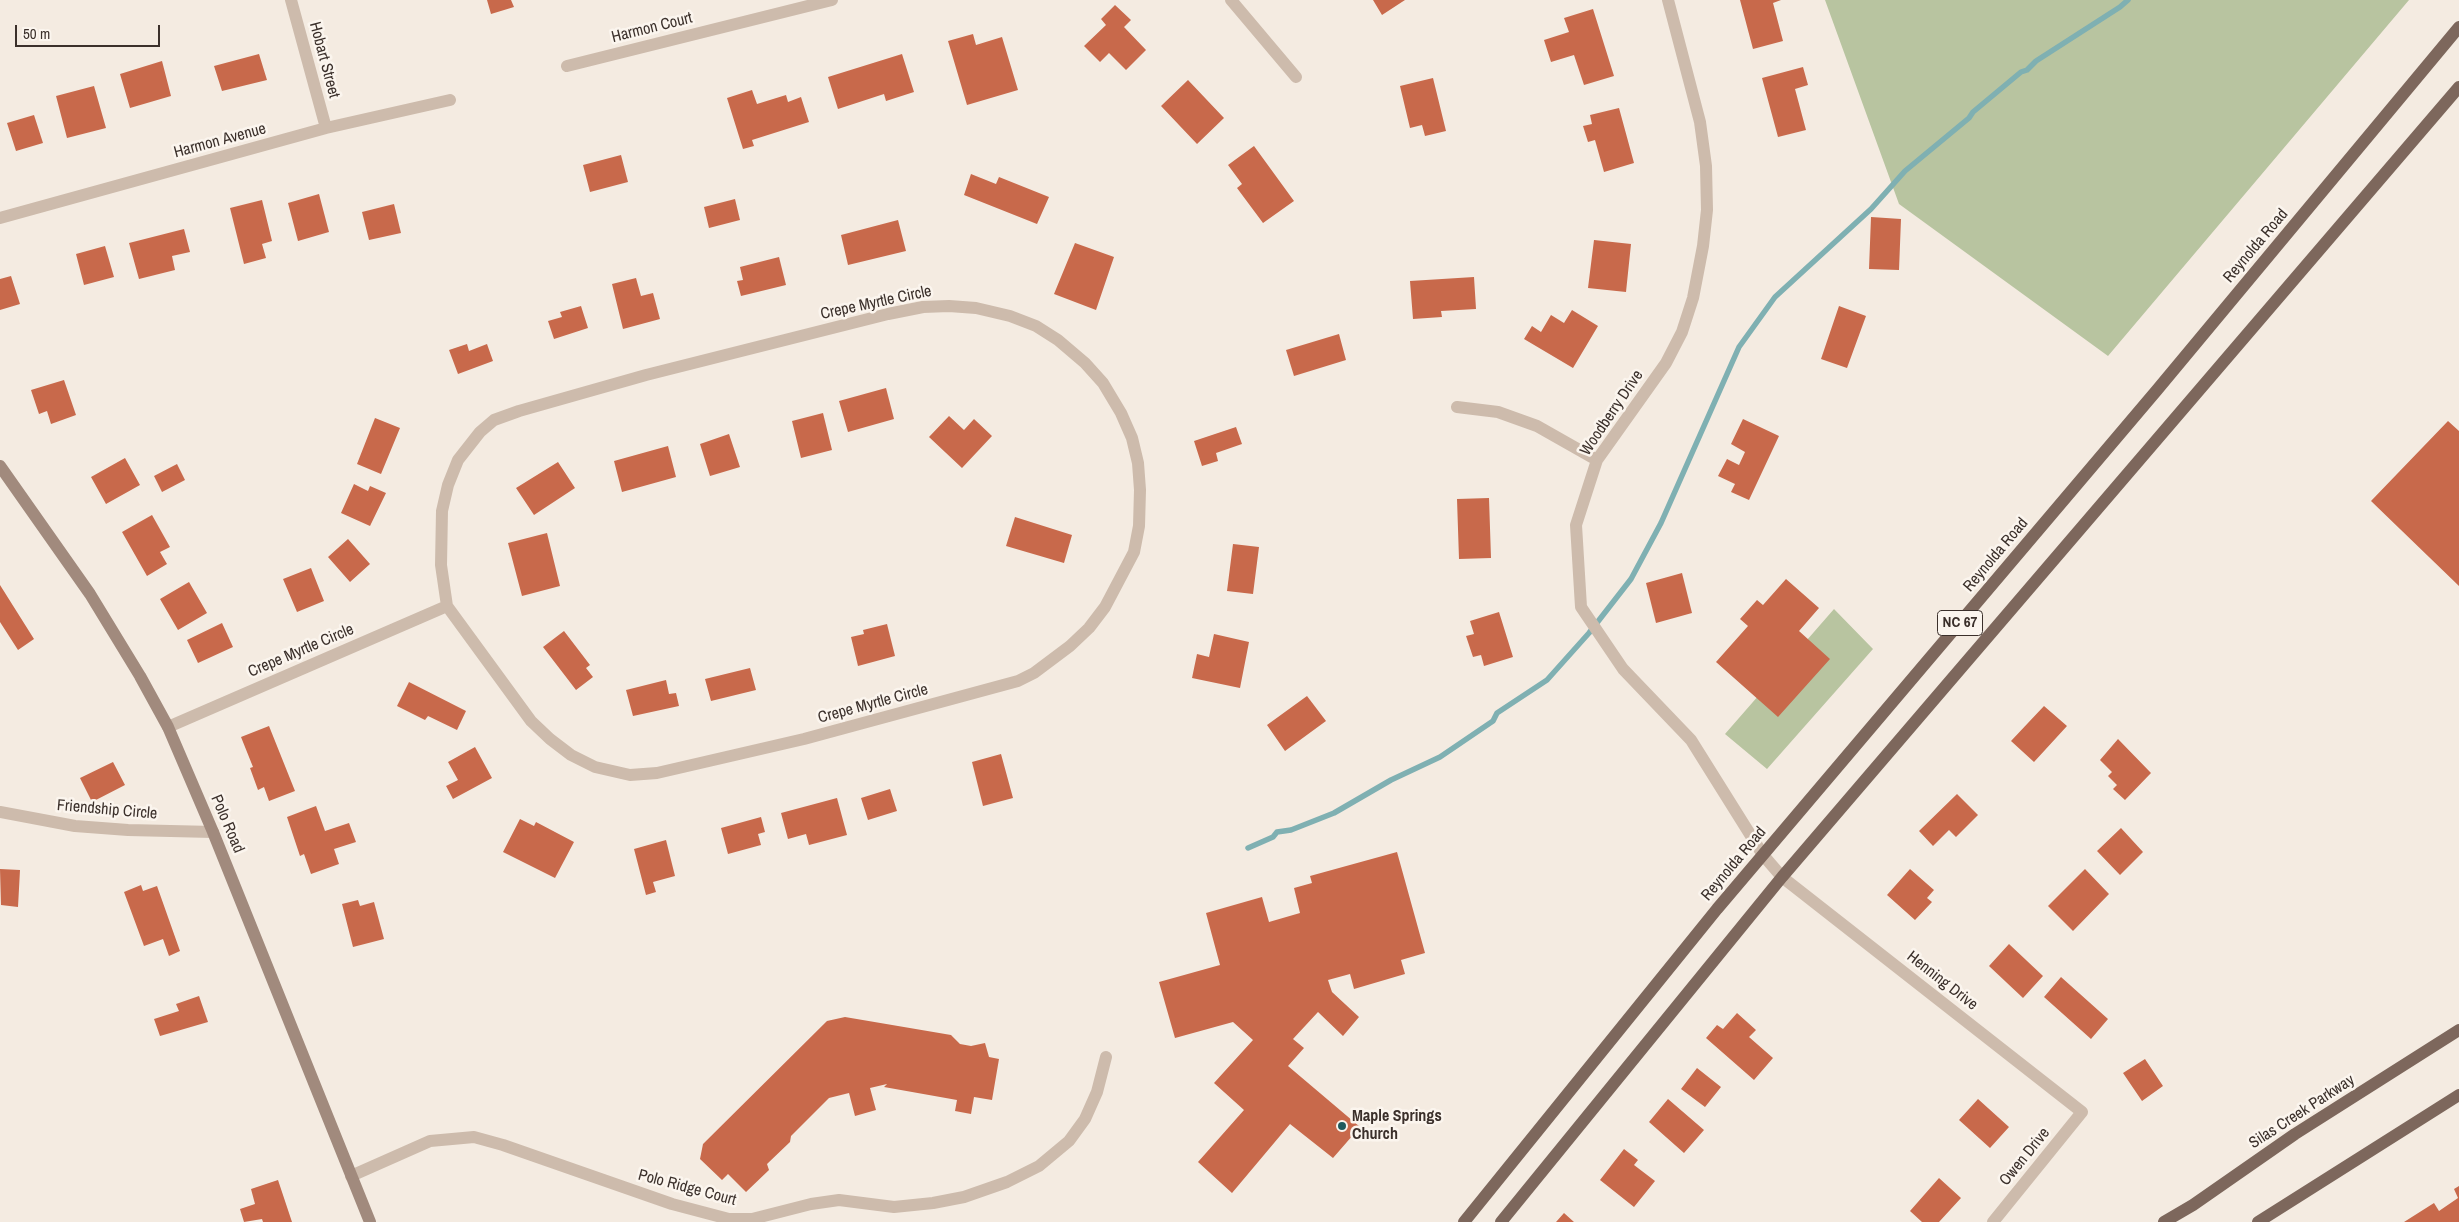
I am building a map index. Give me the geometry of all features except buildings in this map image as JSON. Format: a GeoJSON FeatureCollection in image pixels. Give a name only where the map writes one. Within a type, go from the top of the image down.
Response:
{"type":"FeatureCollection","features":[{"type":"Feature","properties":{"kind":"main road","name":"Reynolda Road"},"geometry":{"type":"LineString","coordinates":[[1464,1222],[1763,855],[2158,390],[2459,27]]}},
{"type":"Feature","properties":{"kind":"main road","name":"NC 67"},"geometry":{"type":"LineString","coordinates":[[1501,1222],[1782,877],[2459,88]]}},
{"type":"Feature","properties":{"kind":"main road","name":"Polo Road"},"geometry":{"type":"LineString","coordinates":[[0,466],[90,594],[140,676],[168,727],[213,832],[370,1222]]}},
{"type":"Feature","properties":{"kind":"main road","name":"Silas Creek Parkway"},"geometry":{"type":"LineString","coordinates":[[2164,1222],[2193,1205],[2295,1134],[2459,1030]]}},
{"type":"Feature","properties":{"kind":"main road"},"geometry":{"type":"LineString","coordinates":[[2258,1222],[2459,1095]]}},
{"type":"Feature","properties":{"kind":"street","name":"Hobart Street"},"geometry":{"type":"LineString","coordinates":[[291,0],[326,128]]}},
{"type":"Feature","properties":{"kind":"street","name":"Harmon Court"},"geometry":{"type":"LineString","coordinates":[[567,66],[832,0]]}},
{"type":"Feature","properties":{"kind":"street"},"geometry":{"type":"LineString","coordinates":[[1231,0],[1296,77]]}},
{"type":"Feature","properties":{"kind":"street","name":"Woodberry Drive"},"geometry":{"type":"LineString","coordinates":[[1668,0],[1700,122],[1706,166],[1707,210],[1703,246],[1693,298],[1682,332],[1666,363],[1597,460],[1576,525],[1581,607],[1623,669],[1691,740],[1763,855],[1782,877]]}},
{"type":"Feature","properties":{"kind":"street","name":"Harmon Avenue"},"geometry":{"type":"LineString","coordinates":[[0,218],[326,128],[450,100]]}},
{"type":"Feature","properties":{"kind":"street","name":"Crepe Myrtle Circle"},"geometry":{"type":"LineString","coordinates":[[923,307],[976,308],[1010,316],[1036,326],[1058,340],[1085,363],[1103,383],[1121,413],[1132,438],[1138,463],[1140,490],[1139,526],[1134,552],[1127,568],[1105,607],[1089,628],[1070,646],[1034,673],[1018,681],[804,739],[657,773],[630,774],[595,767],[571,755],[550,739],[525,714],[447,606],[440,538],[442,511],[448,485],[458,460],[468,446],[494,420],[646,375],[896,312],[923,307]]}},
{"type":"Feature","properties":{"kind":"street"},"geometry":{"type":"LineString","coordinates":[[1457,407],[1498,412],[1537,426],[1597,460]]}},
{"type":"Feature","properties":{"kind":"street","name":"Crepe Myrtle Circle"},"geometry":{"type":"LineString","coordinates":[[168,727],[447,606]]}},
{"type":"Feature","properties":{"kind":"street","name":"Friendship Circle"},"geometry":{"type":"LineString","coordinates":[[0,812],[75,826],[128,830],[213,832]]}},
{"type":"Feature","properties":{"kind":"street","name":"Henning Drive"},"geometry":{"type":"LineString","coordinates":[[1782,877],[2082,1112]]}},
{"type":"Feature","properties":{"kind":"street","name":"Polo Ridge Court"},"geometry":{"type":"LineString","coordinates":[[351,1176],[430,1140],[474,1137],[503,1144],[672,1204],[729,1219],[752,1219],[811,1204],[839,1200],[894,1207],[933,1204],[964,1197],[1007,1182],[1039,1166],[1062,1147],[1069,1141],[1085,1119],[1097,1092],[1106,1057]]}},
{"type":"Feature","properties":{"kind":"street","name":"Owen Drive"},"geometry":{"type":"LineString","coordinates":[[1993,1222],[2082,1112]]}},
{"type":"Feature","properties":{"kind":"green space"},"geometry":{"type":"Polygon","coordinates":[[[1825,0],[2409,0],[2108,356],[1899,204],[1825,0]]]}},
{"type":"Feature","properties":{"kind":"green space"},"geometry":{"type":"Polygon","coordinates":[[[1834,609],[1873,649],[1767,769],[1725,734],[1834,609]]]}},
{"type":"Feature","properties":{"kind":"waterway"},"geometry":{"type":"LineString","coordinates":[[1248,848],[1273,837],[1277,832],[1291,830],[1334,813],[1391,780],[1440,757],[1493,721],[1497,713],[1547,680],[1589,633],[1631,579],[1661,523],[1739,347],[1775,297],[1871,209],[1905,171],[1969,118],[1973,112],[2036,61],[2128,0]]}},
{"type":"Feature","properties":{"kind":"place","name":"Maple Springs Church"},"geometry":{"type":"Point","coordinates":[1342,1126]}}]}
